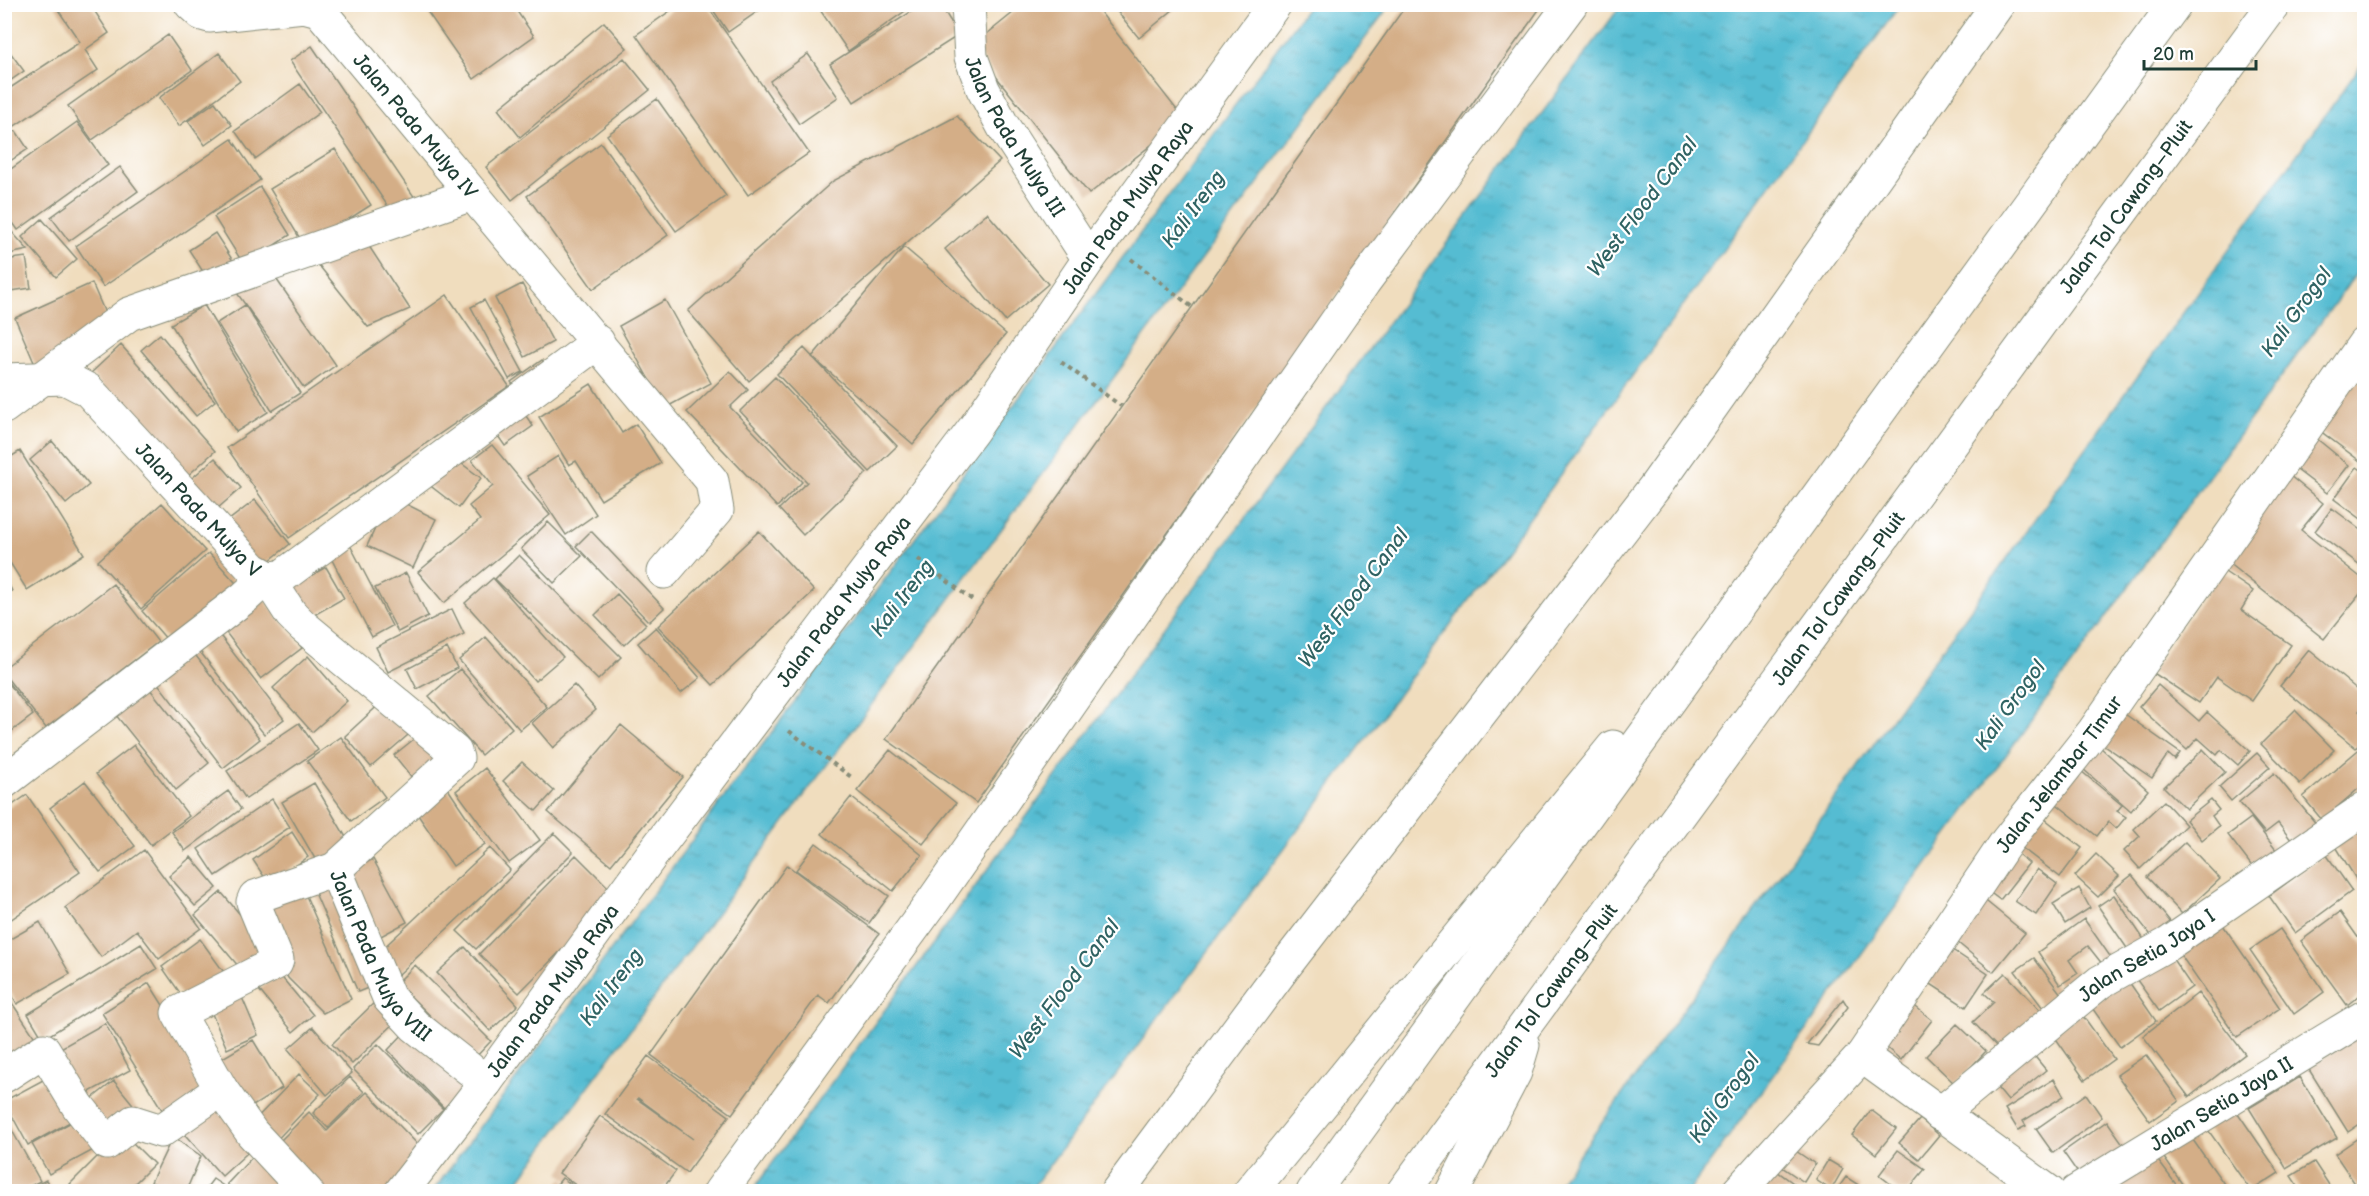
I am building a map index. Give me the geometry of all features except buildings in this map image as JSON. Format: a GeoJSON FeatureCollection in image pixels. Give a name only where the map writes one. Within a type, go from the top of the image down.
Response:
{"type":"FeatureCollection","features":[{"type":"Feature","properties":{"kind":"main road","name":"Jalan Pada Mulya IV"},"geometry":{"type":"LineString","coordinates":[[191,4],[202,14],[209,16],[304,6],[319,10],[598,342],[712,481],[717,510],[664,572]]}},
{"type":"Feature","properties":{"kind":"main road","name":"Jalan Pada Mulya III"},"geometry":{"type":"LineString","coordinates":[[968,4],[970,57],[983,89],[1003,126],[1089,259]]}},
{"type":"Feature","properties":{"kind":"main road","name":"Jalan Pada Mulya Raya"},"geometry":{"type":"LineString","coordinates":[[401,1191],[486,1082],[651,856],[973,430],[1089,259],[1275,4]]}},
{"type":"Feature","properties":{"kind":"main road"},"geometry":{"type":"LineString","coordinates":[[720,1191],[933,901],[1364,282],[1571,4]]}},
{"type":"Feature","properties":{"kind":"main road"},"geometry":{"type":"LineString","coordinates":[[1117,1191],[1292,956],[1654,488],[1998,4]]}},
{"type":"Feature","properties":{"kind":"main road"},"geometry":{"type":"LineString","coordinates":[[1313,1191],[2175,4]]}},
{"type":"Feature","properties":{"kind":"main road","name":"Jalan Tol Cawang–Pluit"},"geometry":{"type":"LineString","coordinates":[[1403,1191],[2274,4]]}},
{"type":"Feature","properties":{"kind":"main road"},"geometry":{"type":"LineString","coordinates":[[4,407],[129,314],[472,194]]}},
{"type":"Feature","properties":{"kind":"main road"},"geometry":{"type":"LineString","coordinates":[[267,577],[280,578],[598,342]]}},
{"type":"Feature","properties":{"kind":"main road","name":"Jalan Jelambar Timur"},"geometry":{"type":"LineString","coordinates":[[1738,1191],[1862,1056],[2007,841],[2094,731],[2364,344]]}},
{"type":"Feature","properties":{"kind":"main road","name":"Jalan Pada Mulya V"},"geometry":{"type":"LineString","coordinates":[[4,380],[65,378],[87,390],[253,569],[267,577],[245,597],[4,782]]}},
{"type":"Feature","properties":{"kind":"main road","name":"Jalan Pada Mulya VIII"},"geometry":{"type":"LineString","coordinates":[[267,577],[291,614],[303,626],[457,755],[457,758],[335,869],[389,998],[415,1026],[486,1082]]}},
{"type":"Feature","properties":{"kind":"main road"},"geometry":{"type":"LineString","coordinates":[[1250,1191],[1592,770],[1722,628]]}},
{"type":"Feature","properties":{"kind":"main road","name":"Jalan Setia Jaya I"},"geometry":{"type":"LineString","coordinates":[[1940,1114],[2100,982],[2178,937],[2364,809]]}},
{"type":"Feature","properties":{"kind":"main road"},"geometry":{"type":"LineString","coordinates":[[307,1191],[252,1133],[221,1089],[178,1012],[276,963],[277,960],[253,902],[255,897],[335,869]]}},
{"type":"Feature","properties":{"kind":"main road"},"geometry":{"type":"LineString","coordinates":[[1452,1191],[1515,1072],[1533,1012]]}},
{"type":"Feature","properties":{"kind":"main road","name":"Jalan Setia Jaya II"},"geometry":{"type":"LineString","coordinates":[[2076,1191],[2364,1017]]}},
{"type":"Feature","properties":{"kind":"main road"},"geometry":{"type":"LineString","coordinates":[[4,1076],[44,1050],[78,1106],[107,1143],[133,1122],[161,1131],[221,1089]]}},
{"type":"Feature","properties":{"kind":"main road"},"geometry":{"type":"LineString","coordinates":[[1862,1056],[2049,1191]]}},
{"type":"Feature","properties":{"kind":"path"},"geometry":{"type":"LineString","coordinates":[[1125,254],[1191,306]]}},
{"type":"Feature","properties":{"kind":"path"},"geometry":{"type":"LineString","coordinates":[[1060,362],[1121,406]]}},
{"type":"Feature","properties":{"kind":"path"},"geometry":{"type":"LineString","coordinates":[[910,554],[975,602]]}},
{"type":"Feature","properties":{"kind":"path"},"geometry":{"type":"LineString","coordinates":[[780,724],[854,779]]}},
{"type":"Feature","properties":{"kind":"water","name":"West Flood Canal"},"geometry":{"type":"Polygon","coordinates":[[[1622,4],[1900,5],[1537,508],[1030,1191],[752,1191],[1622,4]]]}},
{"type":"Feature","properties":{"kind":"water","name":"Kali Ireng"},"geometry":{"type":"Polygon","coordinates":[[[1309,5],[1390,5],[511,1191],[433,1191],[1309,5]]]}},
{"type":"Feature","properties":{"kind":"water","name":"Kali Grogol"},"geometry":{"type":"Polygon","coordinates":[[[2364,61],[2364,263],[1689,1191],[1553,1191],[2364,61]]]}}]}
